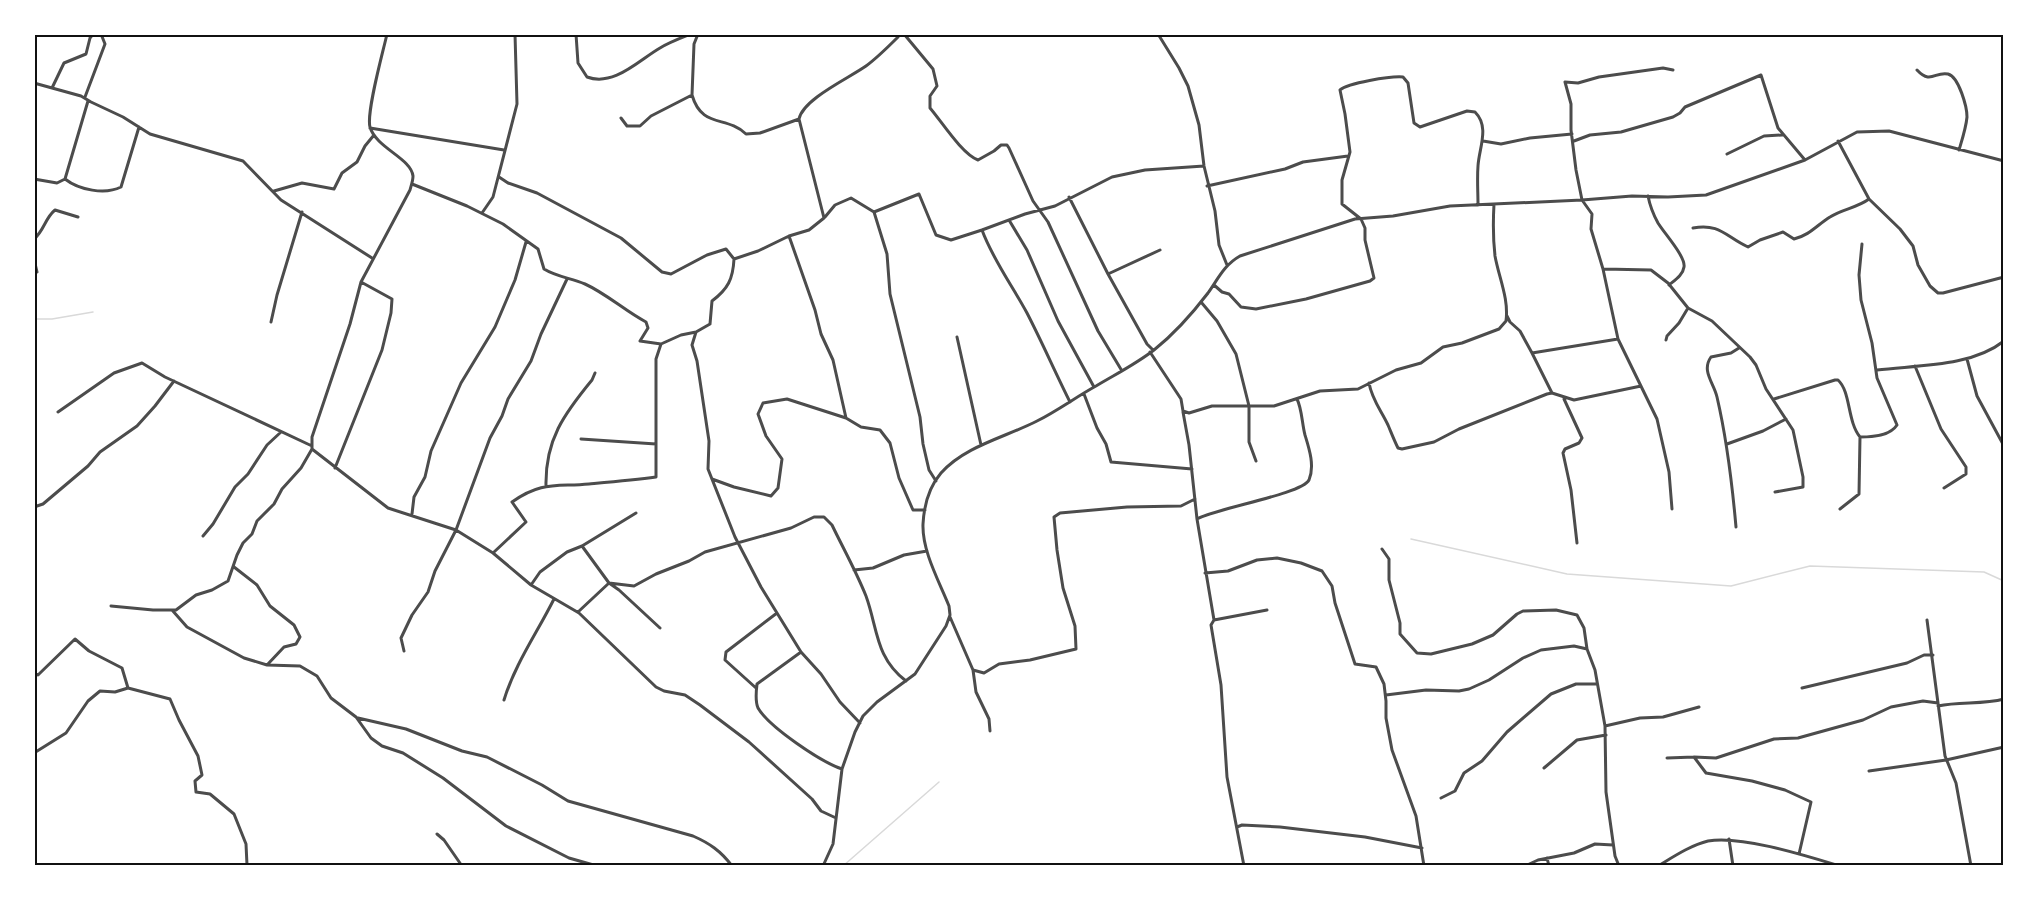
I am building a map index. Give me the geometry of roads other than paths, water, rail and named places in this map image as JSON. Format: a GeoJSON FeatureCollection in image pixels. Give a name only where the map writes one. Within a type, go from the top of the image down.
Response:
{"type":"FeatureCollection","features":[{"type":"Feature","properties":{"kind":"street"},"geometry":{"type":"LineString","coordinates":[[52,88],[64,63],[86,54],[93,34]]}},
{"type":"Feature","properties":{"kind":"street"},"geometry":{"type":"LineString","coordinates":[[64,180],[105,44],[101,34]]}},
{"type":"Feature","properties":{"kind":"street"},"geometry":{"type":"LineString","coordinates":[[111,606],[144,610],[176,610],[196,595],[212,590],[228,581],[243,543],[252,534],[257,521],[274,504],[282,489],[301,468],[312,447],[312,437],[350,324],[361,282],[412,184],[413,175],[410,170],[374,135],[370,128],[371,110],[387,34]]}},
{"type":"Feature","properties":{"kind":"street"},"geometry":{"type":"LineString","coordinates":[[482,213],[493,197],[516,104],[518,80],[515,34]]}},
{"type":"Feature","properties":{"kind":"street"},"geometry":{"type":"LineString","coordinates":[[576,34],[578,63],[587,77],[599,80],[628,70],[662,47],[691,34]]}},
{"type":"Feature","properties":{"kind":"street"},"geometry":{"type":"LineString","coordinates":[[698,34],[694,44],[692,95],[695,105],[702,114],[713,120],[740,128],[746,134],[760,133],[799,119]]}},
{"type":"Feature","properties":{"kind":"street"},"geometry":{"type":"LineString","coordinates":[[824,218],[799,119],[800,114],[810,104],[866,66],[898,38],[899,34]]}},
{"type":"Feature","properties":{"kind":"street"},"geometry":{"type":"LineString","coordinates":[[904,34],[933,69],[937,86],[930,96],[930,108],[972,158],[978,160],[1000,145],[1006,145],[1033,201],[1048,222],[1098,331],[1122,371]]}},
{"type":"Feature","properties":{"kind":"street"},"geometry":{"type":"LineString","coordinates":[[1158,34],[1188,86],[1198,125],[1203,166],[1215,211],[1219,245],[1227,266]]}},
{"type":"Feature","properties":{"kind":"street"},"geometry":{"type":"LineString","coordinates":[[1672,509],[1665,448],[1657,420],[1618,339],[1604,269],[1591,229],[1592,214],[1582,201],[1576,170],[1571,104],[1565,82],[1578,83],[1599,77],[1663,68],[1673,70]]}},
{"type":"Feature","properties":{"kind":"street"},"geometry":{"type":"LineString","coordinates":[[1917,70],[1929,78],[1951,75],[1957,84],[1967,116],[1959,150]]}},
{"type":"Feature","properties":{"kind":"street"},"geometry":{"type":"LineString","coordinates":[[1574,141],[1590,135],[1621,132],[1673,117],[1685,107],[1761,75],[1774,119],[1782,135],[1791,141],[1805,160]]}},
{"type":"Feature","properties":{"kind":"street"},"geometry":{"type":"LineString","coordinates":[[1214,284],[1222,292],[1229,294],[1241,307],[1256,309],[1274,307],[1374,278],[1365,240],[1365,228],[1361,219],[1342,204],[1342,180],[1349,144],[1340,90],[1345,86],[1381,78],[1406,79],[1413,117],[1417,126],[1423,127],[1471,111],[1478,115],[1483,141],[1478,166],[1478,205]]}},
{"type":"Feature","properties":{"kind":"street"},"geometry":{"type":"LineString","coordinates":[[34,83],[87,99],[111,110],[150,134],[243,161],[281,200],[372,258]]}},
{"type":"Feature","properties":{"kind":"street"},"geometry":{"type":"LineString","coordinates":[[621,118],[627,126],[640,126],[651,116],[692,95]]}},
{"type":"Feature","properties":{"kind":"street"},"geometry":{"type":"LineString","coordinates":[[64,180],[85,189],[108,190],[121,187],[139,127]]}},
{"type":"Feature","properties":{"kind":"street"},"geometry":{"type":"LineString","coordinates":[[370,128],[505,150]]}},
{"type":"Feature","properties":{"kind":"street"},"geometry":{"type":"LineString","coordinates":[[990,731],[989,719],[976,692],[973,670],[950,615],[949,606],[928,551],[923,526],[931,488],[951,464],[981,445],[1038,421],[1152,351],[1180,326],[1227,266],[1240,256],[1336,224],[1450,206],[1706,195],[1805,160],[1857,132],[1889,131],[2004,161]]}},
{"type":"Feature","properties":{"kind":"street"},"geometry":{"type":"LineString","coordinates":[[1483,141],[1490,144],[1502,144],[1572,134]]}},
{"type":"Feature","properties":{"kind":"street"},"geometry":{"type":"LineString","coordinates":[[274,191],[302,183],[334,189],[342,173],[357,162],[374,135]]}},
{"type":"Feature","properties":{"kind":"street"},"geometry":{"type":"LineString","coordinates":[[1726,154],[1764,136],[1782,135]]}},
{"type":"Feature","properties":{"kind":"street"},"geometry":{"type":"LineString","coordinates":[[1838,141],[1869,199],[1894,223],[1912,246],[1925,278],[1938,293],[2004,277]]}},
{"type":"Feature","properties":{"kind":"street"},"geometry":{"type":"LineString","coordinates":[[1208,186],[1285,169],[1303,162],[1348,156]]}},
{"type":"Feature","properties":{"kind":"street"},"geometry":{"type":"LineString","coordinates":[[874,212],[919,194],[936,235],[951,240],[1055,206],[1112,177],[1145,170],[1203,166]]}},
{"type":"Feature","properties":{"kind":"street"},"geometry":{"type":"LineString","coordinates":[[412,184],[431,190],[503,224],[538,249],[544,269],[583,283],[646,322],[648,328],[640,340],[661,344],[681,335],[696,332],[710,324],[712,301],[725,291],[733,276],[734,259],[726,249],[707,255],[671,273],[662,272],[621,238],[499,177]]}},
{"type":"Feature","properties":{"kind":"street"},"geometry":{"type":"LineString","coordinates":[[34,179],[57,183],[64,180]]}},
{"type":"Feature","properties":{"kind":"street"},"geometry":{"type":"LineString","coordinates":[[1648,196],[1651,209],[1659,225],[1684,261],[1683,270],[1678,278],[1669,285]]}},
{"type":"Feature","properties":{"kind":"street"},"geometry":{"type":"LineString","coordinates":[[1070,197],[1108,273],[1181,399],[1205,573],[1214,620],[1211,625],[1221,685],[1227,777],[1244,866]]}},
{"type":"Feature","properties":{"kind":"street"},"geometry":{"type":"LineString","coordinates":[[734,259],[809,230],[835,205],[851,198],[874,212],[887,254],[890,294],[920,417],[923,444],[929,470],[936,481]]}},
{"type":"Feature","properties":{"kind":"street"},"geometry":{"type":"LineString","coordinates":[[1694,228],[1707,225],[1715,227],[1748,247],[1783,232],[1794,238],[1806,236],[1831,216],[1860,206],[1869,199]]}},
{"type":"Feature","properties":{"kind":"street"},"geometry":{"type":"LineString","coordinates":[[1494,204],[1493,238],[1504,288],[1507,315],[1510,322],[1520,331],[1552,393],[1575,400],[1642,386]]}},
{"type":"Feature","properties":{"kind":"street"},"geometry":{"type":"LineString","coordinates":[[34,239],[40,234],[47,219],[55,210],[78,217]]}},
{"type":"Feature","properties":{"kind":"street"},"geometry":{"type":"LineString","coordinates":[[270,322],[302,212]]}},
{"type":"Feature","properties":{"kind":"street"},"geometry":{"type":"LineString","coordinates":[[1009,220],[1027,250],[1058,321],[1094,387]]}},
{"type":"Feature","properties":{"kind":"street"},"geometry":{"type":"LineString","coordinates":[[982,230],[995,258],[1027,313],[1070,402]]}},
{"type":"Feature","properties":{"kind":"street"},"geometry":{"type":"LineString","coordinates":[[789,236],[815,310],[820,334],[833,360],[846,418]]}},
{"type":"Feature","properties":{"kind":"street"},"geometry":{"type":"LineString","coordinates":[[412,514],[414,497],[425,477],[431,451],[461,383],[495,327],[515,280],[526,242]]}},
{"type":"Feature","properties":{"kind":"street"},"geometry":{"type":"LineString","coordinates":[[1860,437],[1878,436],[1893,430],[1897,425],[1877,378],[1861,300],[1859,275],[1862,244]]}},
{"type":"Feature","properties":{"kind":"street"},"geometry":{"type":"LineString","coordinates":[[1108,273],[1160,250]]}},
{"type":"Feature","properties":{"kind":"street"},"geometry":{"type":"LineString","coordinates":[[34,259],[37,272]]}},
{"type":"Feature","properties":{"kind":"street"},"geometry":{"type":"LineString","coordinates":[[1604,269],[1648,269],[1669,285],[1688,308],[1712,321],[1756,365],[1766,388],[1793,430],[1798,448],[1803,486],[1775,492]]}},
{"type":"Feature","properties":{"kind":"street"},"geometry":{"type":"LineString","coordinates":[[404,651],[401,638],[412,615],[428,592],[435,571],[456,530],[489,438],[531,362],[541,334],[567,279]]}},
{"type":"Feature","properties":{"kind":"street"},"geometry":{"type":"LineString","coordinates":[[335,468],[382,350],[391,313],[392,299],[361,282]]}},
{"type":"Feature","properties":{"kind":"street"},"geometry":{"type":"LineString","coordinates":[[1201,302],[1217,321],[1236,354],[1249,406],[1249,442],[1256,461]]}},
{"type":"Feature","properties":{"kind":"street"},"geometry":{"type":"LineString","coordinates":[[1666,340],[1688,308]]}},
{"type":"Feature","properties":{"kind":"street"},"geometry":{"type":"LineString","coordinates":[[1183,411],[1189,413],[1212,406],[1274,406],[1320,391],[1358,389],[1396,370],[1421,363],[1443,347],[1462,343],[1499,329],[1504,325],[1507,315]]}},
{"type":"Feature","properties":{"kind":"street"},"geometry":{"type":"LineString","coordinates":[[696,332],[692,345],[698,361],[709,441],[708,464],[711,478],[738,544],[801,652],[821,674],[840,702],[860,723]]}},
{"type":"Feature","properties":{"kind":"street"},"geometry":{"type":"LineString","coordinates":[[957,337],[981,445]]}},
{"type":"Feature","properties":{"kind":"street"},"geometry":{"type":"LineString","coordinates":[[1532,354],[1618,339]]}},
{"type":"Feature","properties":{"kind":"street"},"geometry":{"type":"LineString","coordinates":[[1877,370],[1968,359],[1993,349],[2004,341]]}},
{"type":"Feature","properties":{"kind":"street"},"geometry":{"type":"LineString","coordinates":[[493,553],[526,522],[512,501],[526,492],[546,486],[656,477],[656,359],[661,344]]}},
{"type":"Feature","properties":{"kind":"street"},"geometry":{"type":"LineString","coordinates":[[1736,527],[1727,444],[1717,395],[1710,381],[1707,366],[1711,357],[1731,353],[1739,348]]}},
{"type":"Feature","properties":{"kind":"street"},"geometry":{"type":"LineString","coordinates":[[1968,359],[1977,396],[2004,446]]}},
{"type":"Feature","properties":{"kind":"street"},"geometry":{"type":"LineString","coordinates":[[58,412],[114,373],[142,363],[174,381],[312,447],[335,468],[388,508],[456,530],[493,553],[531,585],[578,612],[656,687],[685,695],[700,705],[750,742],[812,799],[821,811],[836,818]]}},
{"type":"Feature","properties":{"kind":"street"},"geometry":{"type":"LineString","coordinates":[[1915,366],[1941,429],[1966,467],[1966,474],[1944,488]]}},
{"type":"Feature","properties":{"kind":"street"},"geometry":{"type":"LineString","coordinates":[[546,486],[546,465],[559,424],[595,373]]}},
{"type":"Feature","properties":{"kind":"street"},"geometry":{"type":"LineString","coordinates":[[1774,399],[1838,380],[1844,386],[1853,424],[1860,437],[1858,494],[1840,509]]}},
{"type":"Feature","properties":{"kind":"street"},"geometry":{"type":"LineString","coordinates":[[34,507],[43,504],[88,466],[100,452],[137,426],[156,406],[174,381]]}},
{"type":"Feature","properties":{"kind":"street"},"geometry":{"type":"LineString","coordinates":[[1369,383],[1371,394],[1392,437],[1398,448],[1402,449],[1434,442],[1459,429],[1552,393]]}},
{"type":"Feature","properties":{"kind":"street"},"geometry":{"type":"LineString","coordinates":[[1084,394],[1106,444],[1111,462],[1191,469]]}},
{"type":"Feature","properties":{"kind":"street"},"geometry":{"type":"LineString","coordinates":[[1564,398],[1582,438],[1579,443],[1565,449],[1563,453],[1571,490],[1577,543]]}},
{"type":"Feature","properties":{"kind":"street"},"geometry":{"type":"LineString","coordinates":[[711,478],[734,487],[771,496],[778,488],[782,459],[766,436],[758,414],[763,403],[787,399],[846,418],[861,427],[880,430],[890,443],[899,478],[913,510],[925,510]]}},
{"type":"Feature","properties":{"kind":"street"},"geometry":{"type":"LineString","coordinates":[[1197,519],[1205,514],[1263,501],[1276,494],[1303,487],[1308,482],[1311,460],[1297,399]]}},
{"type":"Feature","properties":{"kind":"street"},"geometry":{"type":"LineString","coordinates":[[1727,444],[1763,431],[1786,419]]}},
{"type":"Feature","properties":{"kind":"street"},"geometry":{"type":"LineString","coordinates":[[202,536],[213,524],[235,487],[281,432]]}},
{"type":"Feature","properties":{"kind":"street"},"geometry":{"type":"LineString","coordinates":[[581,439],[656,444]]}},
{"type":"Feature","properties":{"kind":"street"},"geometry":{"type":"LineString","coordinates":[[973,670],[984,673],[999,664],[1030,660],[1076,649],[1075,626],[1063,588],[1054,517],[1060,513],[1127,507],[1181,506],[1195,499]]}},
{"type":"Feature","properties":{"kind":"street"},"geometry":{"type":"LineString","coordinates":[[531,585],[540,572],[555,560],[636,513]]}},
{"type":"Feature","properties":{"kind":"street"},"geometry":{"type":"LineString","coordinates":[[578,612],[609,583],[634,586],[705,552],[791,528],[814,517],[824,517],[832,525],[854,570],[866,598],[878,644],[886,660],[906,681]]}},
{"type":"Feature","properties":{"kind":"street"},"geometry":{"type":"LineString","coordinates":[[582,546],[609,583],[660,628]]}},
{"type":"Feature","properties":{"kind":"street"},"geometry":{"type":"LineString","coordinates":[[1382,549],[1389,559],[1389,580],[1400,623],[1400,634],[1417,653],[1431,654],[1472,644],[1499,631],[1519,612],[1556,610],[1567,612],[1580,619],[1598,684],[1605,726],[1606,792],[1613,846],[1619,866]]}},
{"type":"Feature","properties":{"kind":"street"},"geometry":{"type":"LineString","coordinates":[[854,570],[873,568],[904,555],[928,551]]}},
{"type":"Feature","properties":{"kind":"street"},"geometry":{"type":"LineString","coordinates":[[1205,573],[1228,571],[1257,561],[1277,558],[1301,563],[1322,571],[1332,586],[1335,603],[1355,664],[1376,667],[1384,684],[1386,718],[1392,750],[1416,816],[1424,866]]}},
{"type":"Feature","properties":{"kind":"street"},"geometry":{"type":"LineString","coordinates":[[234,567],[257,585],[270,606],[294,625],[300,637],[296,644],[284,647],[274,655],[267,665]]}},
{"type":"Feature","properties":{"kind":"street"},"geometry":{"type":"LineString","coordinates":[[504,700],[527,646],[535,637],[554,599]]}},
{"type":"Feature","properties":{"kind":"street"},"geometry":{"type":"LineString","coordinates":[[172,610],[187,627],[243,658],[267,665],[300,666],[317,676],[331,698],[356,717],[371,738],[382,746],[403,753],[443,778],[506,826],[569,858],[597,866]]}},
{"type":"Feature","properties":{"kind":"street"},"geometry":{"type":"LineString","coordinates":[[1214,620],[1267,610]]}},
{"type":"Feature","properties":{"kind":"street"},"geometry":{"type":"LineString","coordinates":[[757,688],[724,660],[726,652],[777,613]]}},
{"type":"Feature","properties":{"kind":"street"},"geometry":{"type":"LineString","coordinates":[[823,866],[832,844],[842,769],[863,716],[915,674],[946,626],[950,615]]}},
{"type":"Feature","properties":{"kind":"street"},"geometry":{"type":"LineString","coordinates":[[1927,620],[1946,760],[1956,783],[1971,866]]}},
{"type":"Feature","properties":{"kind":"street"},"geometry":{"type":"LineString","coordinates":[[34,674],[38,675],[75,639],[88,651],[122,668],[128,688]]}},
{"type":"Feature","properties":{"kind":"street"},"geometry":{"type":"LineString","coordinates":[[1386,695],[1426,690],[1469,689],[1541,650],[1574,646],[1587,649]]}},
{"type":"Feature","properties":{"kind":"street"},"geometry":{"type":"LineString","coordinates":[[801,652],[757,684],[757,706],[784,733],[842,769]]}},
{"type":"Feature","properties":{"kind":"street"},"geometry":{"type":"LineString","coordinates":[[1802,688],[1907,663],[1924,655],[1933,655]]}},
{"type":"Feature","properties":{"kind":"street"},"geometry":{"type":"LineString","coordinates":[[1441,798],[1455,791],[1464,773],[1482,760],[1507,732],[1551,694],[1576,684],[1598,684]]}},
{"type":"Feature","properties":{"kind":"street"},"geometry":{"type":"LineString","coordinates":[[34,753],[66,733],[88,701],[100,691],[115,692],[128,688],[170,699],[198,756],[202,775],[195,781],[196,792],[210,794],[234,814],[246,844],[247,865],[253,866]]}},
{"type":"Feature","properties":{"kind":"street"},"geometry":{"type":"LineString","coordinates":[[1667,758],[1716,758],[1774,739],[1798,738],[1863,720],[1891,707],[1923,701],[1938,704],[1983,704],[2004,699]]}},
{"type":"Feature","properties":{"kind":"street"},"geometry":{"type":"LineString","coordinates":[[1605,726],[1640,718],[1663,717],[1699,707]]}},
{"type":"Feature","properties":{"kind":"street"},"geometry":{"type":"LineString","coordinates":[[356,717],[406,729],[462,751],[487,757],[542,784],[568,801],[693,836],[723,853],[732,866]]}},
{"type":"Feature","properties":{"kind":"street"},"geometry":{"type":"LineString","coordinates":[[1544,768],[1576,740],[1606,735]]}},
{"type":"Feature","properties":{"kind":"street"},"geometry":{"type":"LineString","coordinates":[[1869,771],[1946,760],[2004,747]]}},
{"type":"Feature","properties":{"kind":"street"},"geometry":{"type":"LineString","coordinates":[[1694,757],[1706,773],[1752,781],[1785,790],[1811,802],[1799,854]]}},
{"type":"Feature","properties":{"kind":"street"},"geometry":{"type":"LineString","coordinates":[[1237,827],[1242,825],[1280,826],[1365,837],[1422,848]]}},
{"type":"Feature","properties":{"kind":"street"},"geometry":{"type":"LineString","coordinates":[[437,834],[444,840],[462,866]]}},
{"type":"Feature","properties":{"kind":"street"},"geometry":{"type":"LineString","coordinates":[[1729,839],[1733,866]]}},
{"type":"Feature","properties":{"kind":"street"},"geometry":{"type":"LineString","coordinates":[[1658,866],[1706,842],[1729,839],[1799,854],[1840,866]]}},
{"type":"Feature","properties":{"kind":"street"},"geometry":{"type":"LineString","coordinates":[[1525,866],[1546,858],[1574,853],[1595,844],[1613,846]]}},
{"type":"Feature","properties":{"kind":"street"},"geometry":{"type":"LineString","coordinates":[[1546,858],[1549,866]]}},
{"type":"Feature","properties":{"kind":"waterway"},"geometry":{"type":"LineString","coordinates":[[34,319],[52,319],[93,312]]}},
{"type":"Feature","properties":{"kind":"waterway"},"geometry":{"type":"LineString","coordinates":[[1411,539],[1567,574],[1731,586],[1810,566],[1984,572],[2004,581]]}},
{"type":"Feature","properties":{"kind":"waterway"},"geometry":{"type":"LineString","coordinates":[[843,866],[939,782]]}}]}
